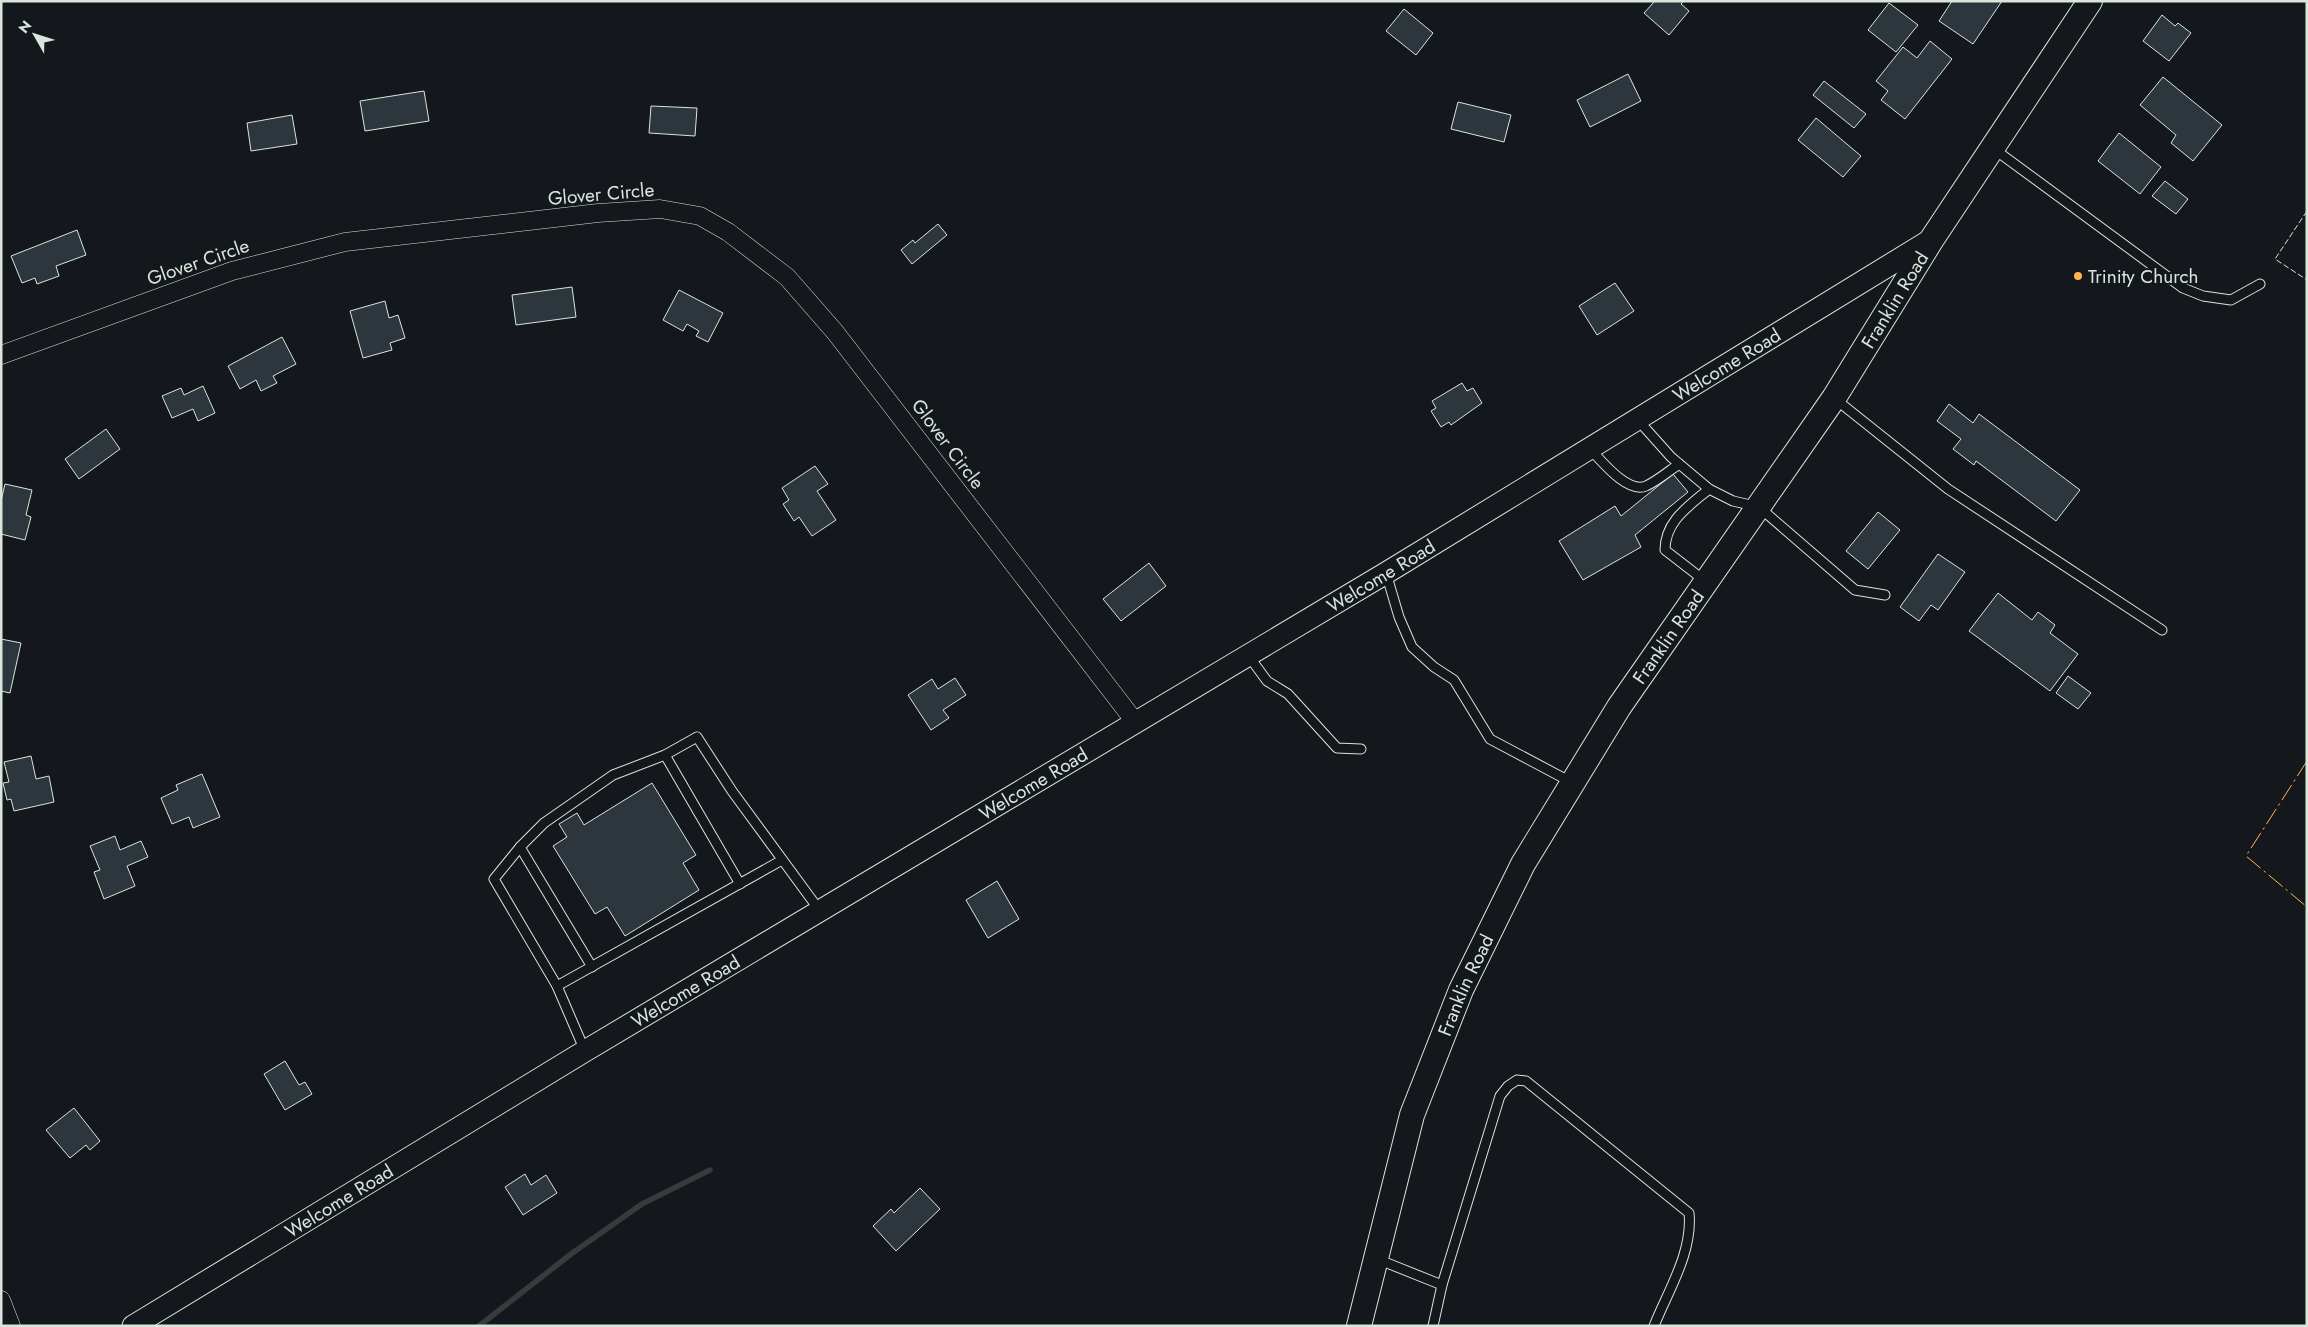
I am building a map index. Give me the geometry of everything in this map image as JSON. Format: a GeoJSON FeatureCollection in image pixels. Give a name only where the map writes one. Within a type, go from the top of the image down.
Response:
{"type":"FeatureCollection","features":[{"type":"Feature","properties":{"kind":"main road","name":"Franklin Road"},"geometry":{"type":"LineString","coordinates":[[1359,1326],[1374,1258],[1412,1115],[1461,990],[1522,864],[1571,782],[1619,708],[1834,398],[1932,239],[2090,1]]}},
{"type":"Feature","properties":{"kind":"street","name":"Glover Circle"},"geometry":{"type":"LineString","coordinates":[[1,355],[232,270],[344,242],[598,213],[660,209],[700,216],[728,232],[788,276],[835,332],[1136,723]]}},
{"type":"Feature","properties":{"kind":"street","name":"Welcome Road"},"geometry":{"type":"LineString","coordinates":[[133,1326],[585,1051],[1386,573],[1932,239]]}},
{"type":"Feature","properties":{"kind":"street"},"geometry":{"type":"LineString","coordinates":[[1,1300],[11,1326]]}},
{"type":"Feature","properties":{"kind":"lane"},"geometry":{"type":"LineString","coordinates":[[1993,149],[2183,288],[2203,296],[2231,300],[2260,284]]}},
{"type":"Feature","properties":{"kind":"lane"},"geometry":{"type":"LineString","coordinates":[[1834,398],[1948,489],[2162,630]]}},
{"type":"Feature","properties":{"kind":"lane"},"geometry":{"type":"LineString","coordinates":[[1637,419],[1679,464],[1709,489],[1732,501],[1758,507],[1855,590],[1885,595]]}},
{"type":"Feature","properties":{"kind":"lane"},"geometry":{"type":"LineString","coordinates":[[1589,448],[1622,481],[1634,486],[1644,487],[1679,464]]}},
{"type":"Feature","properties":{"kind":"lane"},"geometry":{"type":"LineString","coordinates":[[1707,582],[1665,550],[1665,537],[1680,513],[1709,489]]}},
{"type":"Feature","properties":{"kind":"lane"},"geometry":{"type":"LineString","coordinates":[[1386,573],[1399,617],[1412,647],[1434,667],[1454,680],[1490,739],[1571,782]]}},
{"type":"Feature","properties":{"kind":"lane"},"geometry":{"type":"LineString","coordinates":[[1248,655],[1267,680],[1288,694],[1337,748],[1361,749]]}},
{"type":"Feature","properties":{"kind":"lane"},"geometry":{"type":"LineString","coordinates":[[585,1051],[557,986],[494,879],[520,847],[544,823],[613,776],[665,755],[697,737],[732,791],[820,911]]}},
{"type":"Feature","properties":{"kind":"lane"},"geometry":{"type":"LineString","coordinates":[[665,755],[740,884]]}},
{"type":"Feature","properties":{"kind":"lane"},"geometry":{"type":"LineString","coordinates":[[520,847],[592,967]]}},
{"type":"Feature","properties":{"kind":"lane"},"geometry":{"type":"LineString","coordinates":[[557,986],[782,860]]}},
{"type":"Feature","properties":{"kind":"lane"},"geometry":{"type":"LineString","coordinates":[[1433,1326],[1442,1285],[1500,1096],[1508,1086],[1517,1080],[1526,1081],[1689,1213],[1691,1230],[1685,1251],[1654,1326]]}},
{"type":"Feature","properties":{"kind":"lane"},"geometry":{"type":"LineString","coordinates":[[1374,1258],[1442,1285]]}},
{"type":"Feature","properties":{"kind":"building"},"geometry":{"type":"Polygon","coordinates":[[[1655,1],[1684,1],[1681,4],[1689,11],[1669,35],[1644,13],[1655,1]]]}},
{"type":"Feature","properties":{"kind":"building"},"geometry":{"type":"Polygon","coordinates":[[[1952,1],[2002,1],[1973,44],[1939,21],[1952,1]]]}},
{"type":"Feature","properties":{"kind":"building"},"geometry":{"type":"Polygon","coordinates":[[[1889,3],[1918,25],[1896,52],[1868,30],[1889,3]]]}},
{"type":"Feature","properties":{"kind":"building"},"geometry":{"type":"Polygon","coordinates":[[[1404,9],[1433,33],[1416,55],[1386,31],[1404,9]]]}},
{"type":"Feature","properties":{"kind":"building"},"geometry":{"type":"Polygon","coordinates":[[[2162,15],[2175,26],[2178,23],[2191,33],[2169,61],[2143,41],[2162,15]]]}},
{"type":"Feature","properties":{"kind":"building"},"geometry":{"type":"Polygon","coordinates":[[[1930,41],[1952,59],[1905,119],[1881,100],[1888,91],[1876,81],[1903,47],[1917,58],[1930,41]]]}},
{"type":"Feature","properties":{"kind":"building"},"geometry":{"type":"Polygon","coordinates":[[[1628,74],[1641,101],[1590,127],[1577,100],[1628,74]]]}},
{"type":"Feature","properties":{"kind":"building"},"geometry":{"type":"Polygon","coordinates":[[[2163,77],[2222,125],[2193,161],[2171,143],[2176,135],[2140,105],[2163,77]]]}},
{"type":"Feature","properties":{"kind":"building"},"geometry":{"type":"Polygon","coordinates":[[[1824,81],[1866,114],[1854,128],[1813,95],[1824,81]]]}},
{"type":"Feature","properties":{"kind":"building"},"geometry":{"type":"Polygon","coordinates":[[[424,91],[429,121],[365,131],[360,101],[424,91]]]}},
{"type":"Feature","properties":{"kind":"building"},"geometry":{"type":"Polygon","coordinates":[[[1458,102],[1511,115],[1504,142],[1451,129],[1458,102]]]}},
{"type":"Feature","properties":{"kind":"building"},"geometry":{"type":"Polygon","coordinates":[[[651,106],[697,108],[695,136],[649,133],[651,106]]]}},
{"type":"Feature","properties":{"kind":"building"},"geometry":{"type":"Polygon","coordinates":[[[292,115],[297,144],[251,151],[247,123],[292,115]]]}},
{"type":"Feature","properties":{"kind":"building"},"geometry":{"type":"Polygon","coordinates":[[[1816,118],[1861,156],[1843,177],[1798,140],[1816,118]]]}},
{"type":"Feature","properties":{"kind":"building"},"geometry":{"type":"Polygon","coordinates":[[[2119,133],[2161,167],[2140,194],[2098,161],[2119,133]]]}},
{"type":"Feature","properties":{"kind":"building"},"geometry":{"type":"Polygon","coordinates":[[[2165,181],[2188,199],[2176,214],[2152,196],[2165,181]]]}},
{"type":"Feature","properties":{"kind":"building"},"geometry":{"type":"Polygon","coordinates":[[[938,224],[947,235],[912,264],[901,250],[913,240],[915,243],[938,224]]]}},
{"type":"Feature","properties":{"kind":"building"},"geometry":{"type":"Polygon","coordinates":[[[77,230],[86,255],[56,266],[59,276],[37,284],[35,278],[22,283],[11,256],[77,230]]]}},
{"type":"Feature","properties":{"kind":"building"},"geometry":{"type":"Polygon","coordinates":[[[1615,283],[1634,311],[1597,335],[1579,306],[1615,283]]]}},
{"type":"Feature","properties":{"kind":"building"},"geometry":{"type":"Polygon","coordinates":[[[572,287],[576,317],[516,325],[512,295],[572,287]]]}},
{"type":"Feature","properties":{"kind":"building"},"geometry":{"type":"Polygon","coordinates":[[[679,290],[723,313],[708,342],[696,336],[699,331],[687,324],[683,331],[663,320],[679,290]]]}},
{"type":"Feature","properties":{"kind":"building"},"geometry":{"type":"Polygon","coordinates":[[[385,301],[389,318],[398,315],[405,338],[390,343],[392,350],[363,358],[350,311],[385,301]]]}},
{"type":"Feature","properties":{"kind":"building"},"geometry":{"type":"Polygon","coordinates":[[[282,337],[296,364],[273,376],[277,383],[261,391],[256,380],[240,389],[228,366],[282,337]]]}},
{"type":"Feature","properties":{"kind":"building"},"geometry":{"type":"Polygon","coordinates":[[[1462,383],[1467,391],[1473,388],[1482,403],[1451,425],[1449,422],[1441,427],[1431,411],[1436,408],[1432,401],[1462,383]]]}},
{"type":"Feature","properties":{"kind":"building"},"geometry":{"type":"Polygon","coordinates":[[[203,386],[215,413],[198,421],[193,409],[172,418],[162,396],[181,388],[184,395],[203,386]]]}},
{"type":"Feature","properties":{"kind":"building"},"geometry":{"type":"Polygon","coordinates":[[[1949,404],[1973,423],[1979,414],[2080,490],[2056,521],[1976,461],[1974,465],[1953,449],[1961,439],[1937,421],[1949,404]]]}},
{"type":"Feature","properties":{"kind":"building"},"geometry":{"type":"Polygon","coordinates":[[[106,429],[120,449],[79,479],[65,459],[106,429]]]}},
{"type":"Feature","properties":{"kind":"building"},"geometry":{"type":"Polygon","coordinates":[[[815,466],[828,484],[817,491],[836,520],[812,536],[799,517],[794,521],[783,504],[789,500],[782,488],[815,466]]]}},
{"type":"Feature","properties":{"kind":"building"},"geometry":{"type":"Polygon","coordinates":[[[1673,474],[1688,492],[1635,535],[1641,547],[1583,580],[1559,541],[1615,506],[1621,516],[1673,474]]]}},
{"type":"Feature","properties":{"kind":"building"},"geometry":{"type":"Polygon","coordinates":[[[5,484],[32,490],[26,515],[31,517],[25,540],[1,534],[1,501],[5,484]]]}},
{"type":"Feature","properties":{"kind":"building"},"geometry":{"type":"Polygon","coordinates":[[[1878,512],[1900,530],[1868,569],[1846,551],[1878,512]]]}},
{"type":"Feature","properties":{"kind":"building"},"geometry":{"type":"Polygon","coordinates":[[[1938,554],[1965,572],[1938,610],[1931,605],[1919,621],[1900,607],[1938,554]]]}},
{"type":"Feature","properties":{"kind":"building"},"geometry":{"type":"Polygon","coordinates":[[[1149,563],[1166,586],[1121,621],[1103,599],[1149,563]]]}},
{"type":"Feature","properties":{"kind":"building"},"geometry":{"type":"Polygon","coordinates":[[[1998,593],[2032,620],[2038,612],[2055,625],[2050,633],[2078,654],[2050,691],[1969,631],[1998,593]]]}},
{"type":"Feature","properties":{"kind":"building"},"geometry":{"type":"Polygon","coordinates":[[[1,639],[21,643],[10,693],[1,691],[1,639]]]}},
{"type":"Feature","properties":{"kind":"building"},"geometry":{"type":"Polygon","coordinates":[[[2068,676],[2091,693],[2078,709],[2056,693],[2068,676]]]}},
{"type":"Feature","properties":{"kind":"building"},"geometry":{"type":"Polygon","coordinates":[[[955,678],[966,695],[943,710],[949,718],[931,730],[908,695],[932,679],[938,689],[955,678]]]}},
{"type":"Feature","properties":{"kind":"building"},"geometry":{"type":"Polygon","coordinates":[[[31,756],[36,779],[49,776],[54,802],[14,811],[11,799],[7,800],[3,783],[9,782],[4,762],[31,756]]]}},
{"type":"Feature","properties":{"kind":"building"},"geometry":{"type":"Polygon","coordinates":[[[202,774],[220,817],[193,828],[189,817],[172,824],[161,798],[178,790],[176,785],[202,774]]]}},
{"type":"Feature","properties":{"kind":"building"},"geometry":{"type":"Polygon","coordinates":[[[652,783],[696,855],[683,863],[699,890],[625,936],[607,907],[595,914],[553,846],[567,837],[559,824],[577,813],[584,825],[652,783]]]}},
{"type":"Feature","properties":{"kind":"building"},"geometry":{"type":"Polygon","coordinates":[[[115,836],[120,850],[141,841],[148,857],[127,866],[135,886],[104,899],[94,872],[100,870],[90,846],[115,836]]]}},
{"type":"Feature","properties":{"kind":"building"},"geometry":{"type":"Polygon","coordinates":[[[997,881],[1019,919],[988,938],[966,900],[997,881]]]}},
{"type":"Feature","properties":{"kind":"building"},"geometry":{"type":"Polygon","coordinates":[[[285,1061],[299,1085],[305,1082],[312,1094],[285,1110],[264,1074],[285,1061]]]}},
{"type":"Feature","properties":{"kind":"building"},"geometry":{"type":"Polygon","coordinates":[[[74,1108],[100,1141],[90,1150],[86,1145],[70,1158],[46,1130],[74,1108]]]}},
{"type":"Feature","properties":{"kind":"building"},"geometry":{"type":"Polygon","coordinates":[[[525,1174],[531,1185],[546,1175],[557,1193],[523,1215],[505,1187],[525,1174]]]}},
{"type":"Feature","properties":{"kind":"building"},"geometry":{"type":"Polygon","coordinates":[[[920,1188],[940,1209],[896,1251],[873,1226],[891,1209],[894,1213],[920,1188]]]}},
{"type":"Feature","properties":{"kind":"waterway"},"geometry":{"type":"LineString","coordinates":[[479,1326],[571,1254],[642,1204],[710,1170]]}},
{"type":"Feature","properties":{"kind":"fence"},"geometry":{"type":"LineString","coordinates":[[2307,211],[2275,259],[2307,280]]}},
{"type":"Feature","properties":{"kind":"power"},"geometry":{"type":"LineString","coordinates":[[2307,761],[2246,856],[2307,907]]}},
{"type":"Feature","properties":{"kind":"place","name":"Trinity Church"},"geometry":{"type":"Point","coordinates":[2078,276]}}]}
